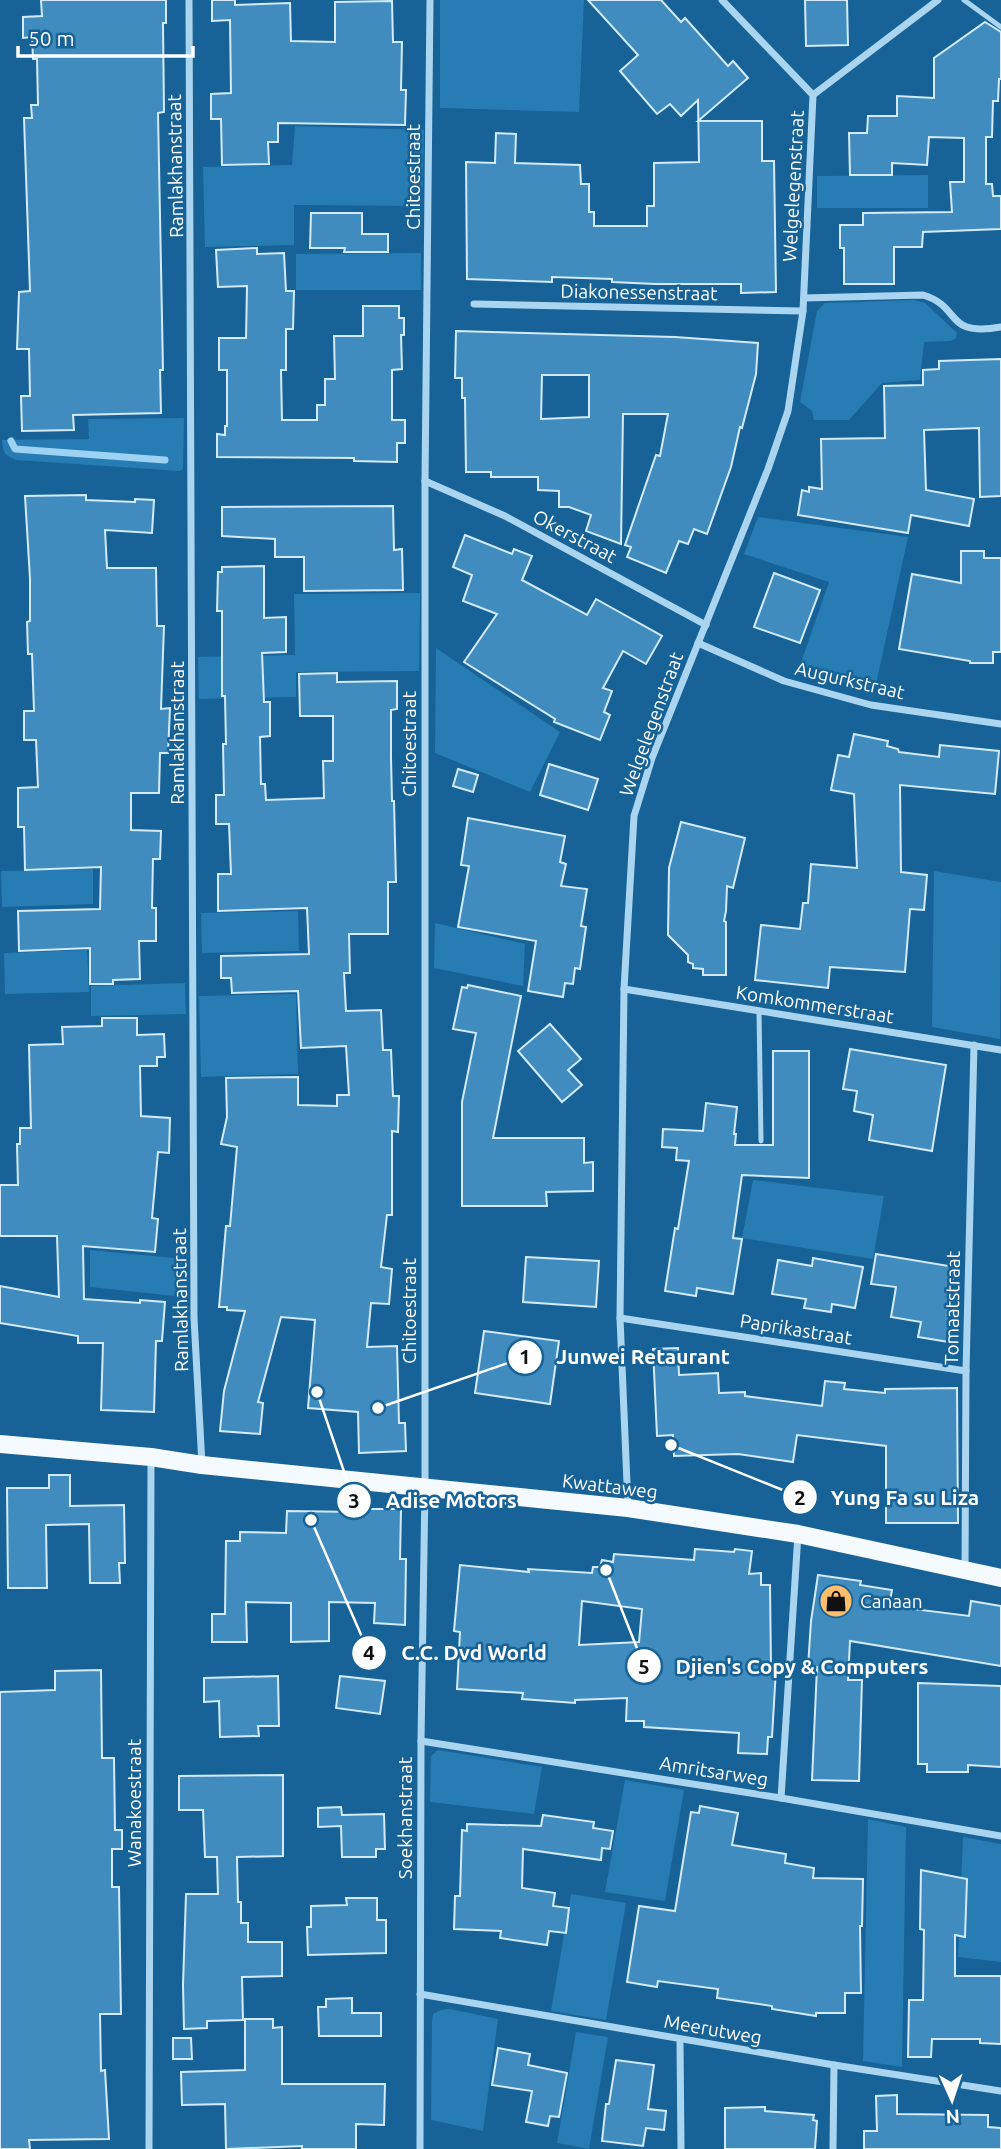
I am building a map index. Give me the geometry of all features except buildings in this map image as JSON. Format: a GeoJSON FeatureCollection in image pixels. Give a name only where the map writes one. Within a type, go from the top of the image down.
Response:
{"type":"FeatureCollection","features":[{"type":"Feature","properties":{"kind":"main road","name":"Kwattaweg"},"geometry":{"type":"LineString","coordinates":[[0,1444],[151,1457],[202,1465],[628,1508],[798,1534],[1001,1578]]}},
{"type":"Feature","properties":{"kind":"street","name":"Ramlakhanstraat"},"geometry":{"type":"LineString","coordinates":[[189,0],[194,1318],[202,1465]]}},
{"type":"Feature","properties":{"kind":"street","name":"Chitoestraat"},"geometry":{"type":"LineString","coordinates":[[425,1487],[425,481],[430,0]]}},
{"type":"Feature","properties":{"kind":"street","name":"Welgelegenstraat"},"geometry":{"type":"LineString","coordinates":[[628,1508],[620,1318],[624,989],[634,816],[652,758],[768,469],[788,411],[804,298],[813,95],[722,0]]}},
{"type":"Feature","properties":{"kind":"street","name":"Welgelegenstraat"},"geometry":{"type":"LineString","coordinates":[[813,95],[938,0]]}},
{"type":"Feature","properties":{"kind":"street"},"geometry":{"type":"LineString","coordinates":[[804,298],[923,295],[939,302],[958,324],[968,329],[1001,327]]}},
{"type":"Feature","properties":{"kind":"street","name":"Diakonessenstraat"},"geometry":{"type":"LineString","coordinates":[[474,304],[803,311]]}},
{"type":"Feature","properties":{"kind":"street","name":"Okerstraat"},"geometry":{"type":"LineString","coordinates":[[425,481],[505,516],[706,625]]}},
{"type":"Feature","properties":{"kind":"street","name":"Augurkstraat"},"geometry":{"type":"LineString","coordinates":[[698,643],[784,681],[871,705],[1001,724]]}},
{"type":"Feature","properties":{"kind":"street","name":"Komkommerstraat"},"geometry":{"type":"LineString","coordinates":[[624,989],[1001,1050]]}},
{"type":"Feature","properties":{"kind":"street","name":"Tomaatstraat"},"geometry":{"type":"LineString","coordinates":[[965,1571],[966,1371],[974,1045]]}},
{"type":"Feature","properties":{"kind":"street","name":"Paprikastraat"},"geometry":{"type":"LineString","coordinates":[[620,1318],[966,1371]]}},
{"type":"Feature","properties":{"kind":"street","name":"Wanakoestraat"},"geometry":{"type":"LineString","coordinates":[[149,2149],[151,1457]]}},
{"type":"Feature","properties":{"kind":"street","name":"Soekhanstraat"},"geometry":{"type":"LineString","coordinates":[[420,2149],[425,1487]]}},
{"type":"Feature","properties":{"kind":"street"},"geometry":{"type":"LineString","coordinates":[[781,1798],[798,1534]]}},
{"type":"Feature","properties":{"kind":"street","name":"Amritsarweg"},"geometry":{"type":"LineString","coordinates":[[421,1741],[1001,1836]]}},
{"type":"Feature","properties":{"kind":"street","name":"Meerutweg"},"geometry":{"type":"LineString","coordinates":[[420,1994],[834,2066],[1001,2091]]}},
{"type":"Feature","properties":{"kind":"street"},"geometry":{"type":"LineString","coordinates":[[680,2040],[681,2149]]}},
{"type":"Feature","properties":{"kind":"street"},"geometry":{"type":"LineString","coordinates":[[833,2149],[834,2066]]}},
{"type":"Feature","properties":{"kind":"lane"},"geometry":{"type":"LineString","coordinates":[[964,0],[1001,27]]}},
{"type":"Feature","properties":{"kind":"lane"},"geometry":{"type":"LineString","coordinates":[[759,1011],[761,1141]]}},
{"type":"Feature","properties":{"kind":"shaded area"},"geometry":{"type":"Polygon","coordinates":[[[440,0],[584,0],[579,112],[440,108],[440,0]]]}},
{"type":"Feature","properties":{"kind":"shaded area"},"geometry":{"type":"Polygon","coordinates":[[[295,126],[424,130],[422,206],[294,205],[294,245],[205,247],[203,167],[292,165],[295,126]]]}},
{"type":"Feature","properties":{"kind":"shaded area"},"geometry":{"type":"Polygon","coordinates":[[[928,175],[928,208],[817,208],[817,176],[928,175]]]}},
{"type":"Feature","properties":{"kind":"shaded area"},"geometry":{"type":"Polygon","coordinates":[[[421,253],[421,290],[296,290],[296,254],[421,253]]]}},
{"type":"Feature","properties":{"kind":"shaded area"},"geometry":{"type":"Polygon","coordinates":[[[914,300],[925,303],[957,333],[956,338],[951,341],[924,342],[920,380],[882,383],[849,420],[814,420],[812,411],[800,402],[817,311],[825,303],[914,300]]]}},
{"type":"Feature","properties":{"kind":"shaded area"},"geometry":{"type":"Polygon","coordinates":[[[184,418],[183,469],[180,471],[16,460],[7,455],[2,444],[2,440],[89,439],[88,419],[184,418]]]}},
{"type":"Feature","properties":{"kind":"shaded area"},"geometry":{"type":"Polygon","coordinates":[[[758,517],[908,537],[875,689],[797,674],[829,582],[744,554],[758,517]]]}},
{"type":"Feature","properties":{"kind":"shaded area"},"geometry":{"type":"Polygon","coordinates":[[[420,593],[419,671],[296,672],[296,697],[199,699],[198,657],[295,655],[294,594],[420,593]]]}},
{"type":"Feature","properties":{"kind":"shaded area"},"geometry":{"type":"Polygon","coordinates":[[[436,648],[560,732],[530,792],[435,753],[436,648]]]}},
{"type":"Feature","properties":{"kind":"shaded area"},"geometry":{"type":"Polygon","coordinates":[[[93,869],[93,904],[2,907],[1,871],[93,869]]]}},
{"type":"Feature","properties":{"kind":"shaded area"},"geometry":{"type":"Polygon","coordinates":[[[934,871],[1001,882],[1000,1039],[932,1027],[934,871]]]}},
{"type":"Feature","properties":{"kind":"shaded area"},"geometry":{"type":"Polygon","coordinates":[[[298,911],[299,951],[202,953],[201,913],[298,911]]]}},
{"type":"Feature","properties":{"kind":"shaded area"},"geometry":{"type":"Polygon","coordinates":[[[435,923],[525,944],[523,986],[434,968],[435,923]]]}},
{"type":"Feature","properties":{"kind":"shaded area"},"geometry":{"type":"Polygon","coordinates":[[[87,950],[89,992],[5,994],[4,953],[87,950]]]}},
{"type":"Feature","properties":{"kind":"shaded area"},"geometry":{"type":"Polygon","coordinates":[[[185,983],[186,1014],[91,1016],[91,986],[185,983]]]}},
{"type":"Feature","properties":{"kind":"shaded area"},"geometry":{"type":"Polygon","coordinates":[[[296,994],[298,1074],[201,1077],[199,996],[296,994]]]}},
{"type":"Feature","properties":{"kind":"shaded area"},"geometry":{"type":"Polygon","coordinates":[[[753,1180],[884,1196],[873,1259],[742,1238],[753,1180]]]}},
{"type":"Feature","properties":{"kind":"shaded area"},"geometry":{"type":"Polygon","coordinates":[[[90,1250],[184,1259],[184,1297],[90,1287],[90,1250]]]}},
{"type":"Feature","properties":{"kind":"shaded area"},"geometry":{"type":"Polygon","coordinates":[[[438,1750],[542,1767],[534,1814],[430,1802],[431,1756],[438,1750]]]}},
{"type":"Feature","properties":{"kind":"shaded area"},"geometry":{"type":"Polygon","coordinates":[[[625,1780],[684,1790],[665,1901],[605,1892],[625,1780]]]}},
{"type":"Feature","properties":{"kind":"shaded area"},"geometry":{"type":"Polygon","coordinates":[[[868,1819],[906,1827],[902,2067],[863,2061],[868,1819]]]}},
{"type":"Feature","properties":{"kind":"shaded area"},"geometry":{"type":"Polygon","coordinates":[[[963,1837],[1001,1844],[1001,1962],[958,1957],[963,1837]]]}},
{"type":"Feature","properties":{"kind":"shaded area"},"geometry":{"type":"Polygon","coordinates":[[[571,1894],[626,1903],[606,2020],[551,2011],[571,1894]]]}},
{"type":"Feature","properties":{"kind":"shaded area"},"geometry":{"type":"Polygon","coordinates":[[[450,2009],[498,2019],[483,2131],[431,2120],[433,2014],[450,2009]]]}},
{"type":"Feature","properties":{"kind":"shaded area"},"geometry":{"type":"Polygon","coordinates":[[[576,2032],[608,2037],[589,2149],[557,2143],[576,2032]]]}},
{"type":"Feature","properties":{"kind":"waterway"},"geometry":{"type":"LineString","coordinates":[[11,441],[15,449],[165,460]]}},
{"type":"Feature","properties":{"kind":"place","name":"Adise Motors"},"geometry":{"type":"Point","coordinates":[317,1392]}},
{"type":"Feature","properties":{"kind":"place","name":"Junwei Retaurant"},"geometry":{"type":"Point","coordinates":[378,1408]}},
{"type":"Feature","properties":{"kind":"place","name":"Yung Fa su Liza"},"geometry":{"type":"Point","coordinates":[671,1445]}},
{"type":"Feature","properties":{"kind":"place","name":"C.C. Dvd World"},"geometry":{"type":"Point","coordinates":[311,1520]}},
{"type":"Feature","properties":{"kind":"place","name":"Djien's Copy & Computers"},"geometry":{"type":"Point","coordinates":[606,1570]}},
{"type":"Feature","properties":{"kind":"place","name":"Canaan"},"geometry":{"type":"Point","coordinates":[836,1601]}}]}
